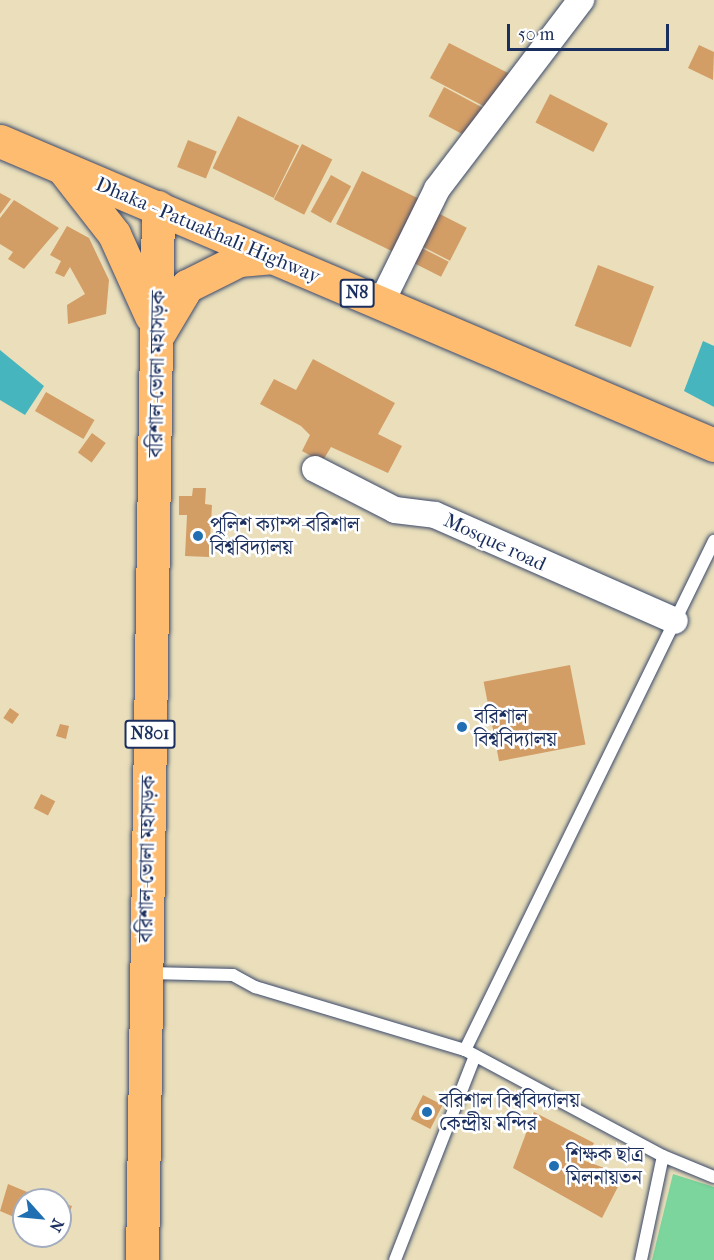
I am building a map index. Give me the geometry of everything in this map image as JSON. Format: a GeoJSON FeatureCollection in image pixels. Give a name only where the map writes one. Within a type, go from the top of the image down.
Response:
{"type":"FeatureCollection","features":[{"type":"Feature","properties":{"kind":"highway","name":"Dhaka - Patuakhali Highway"},"geometry":{"type":"LineString","coordinates":[[0,141],[714,445]]}},
{"type":"Feature","properties":{"kind":"highway"},"geometry":{"type":"LineString","coordinates":[[63,169],[114,234],[158,335]]}},
{"type":"Feature","properties":{"kind":"highway","name":"বরিশাল-ভোলা মহাসড়ক"},"geometry":{"type":"LineString","coordinates":[[142,1260],[145,972],[158,335],[158,207]]}},
{"type":"Feature","properties":{"kind":"highway"},"geometry":{"type":"LineString","coordinates":[[158,335],[187,286],[238,260],[273,257]]}},
{"type":"Feature","properties":{"kind":"street"},"geometry":{"type":"LineString","coordinates":[[381,303],[437,189],[581,0]]}},
{"type":"Feature","properties":{"kind":"street","name":"Mosque road"},"geometry":{"type":"LineString","coordinates":[[315,469],[395,510],[435,514],[675,621]]}},
{"type":"Feature","properties":{"kind":"lane"},"geometry":{"type":"LineString","coordinates":[[395,1260],[470,1053],[714,541]]}},
{"type":"Feature","properties":{"kind":"lane"},"geometry":{"type":"LineString","coordinates":[[145,972],[233,975],[255,987],[470,1053],[663,1156],[714,1177]]}},
{"type":"Feature","properties":{"kind":"lane"},"geometry":{"type":"LineString","coordinates":[[641,1260],[663,1156]]}},
{"type":"Feature","properties":{"kind":"green space"},"geometry":{"type":"Polygon","coordinates":[[[673,1174],[714,1187],[714,1260],[652,1260],[673,1174]]]}},
{"type":"Feature","properties":{"kind":"water"},"geometry":{"type":"Polygon","coordinates":[[[703,341],[714,346],[714,407],[684,391],[703,341]]]}},
{"type":"Feature","properties":{"kind":"water"},"geometry":{"type":"Polygon","coordinates":[[[0,350],[44,386],[25,415],[0,400],[0,350]]]}},
{"type":"Feature","properties":{"kind":"building"},"geometry":{"type":"Polygon","coordinates":[[[449,43],[518,78],[491,110],[430,78],[449,43]]]}},
{"type":"Feature","properties":{"kind":"building"},"geometry":{"type":"Polygon","coordinates":[[[699,45],[714,52],[713,80],[688,68],[699,45]]]}},
{"type":"Feature","properties":{"kind":"building"},"geometry":{"type":"Polygon","coordinates":[[[444,87],[483,108],[467,137],[429,116],[444,87]]]}},
{"type":"Feature","properties":{"kind":"building"},"geometry":{"type":"Polygon","coordinates":[[[550,94],[608,124],[593,152],[535,123],[550,94]]]}},
{"type":"Feature","properties":{"kind":"building"},"geometry":{"type":"Polygon","coordinates":[[[238,116],[299,146],[274,198],[213,168],[238,116]]]}},
{"type":"Feature","properties":{"kind":"building"},"geometry":{"type":"Polygon","coordinates":[[[188,140],[217,152],[206,179],[177,167],[188,140]]]}},
{"type":"Feature","properties":{"kind":"building"},"geometry":{"type":"Polygon","coordinates":[[[302,144],[332,159],[304,215],[274,199],[302,144]]]}},
{"type":"Feature","properties":{"kind":"building"},"geometry":{"type":"Polygon","coordinates":[[[362,171],[423,201],[397,254],[336,224],[362,171]]]}},
{"type":"Feature","properties":{"kind":"building"},"geometry":{"type":"Polygon","coordinates":[[[331,175],[351,186],[331,223],[311,212],[331,175]]]}},
{"type":"Feature","properties":{"kind":"building"},"geometry":{"type":"Polygon","coordinates":[[[0,193],[11,199],[0,214],[0,193]]]}},
{"type":"Feature","properties":{"kind":"building"},"geometry":{"type":"Polygon","coordinates":[[[14,200],[59,228],[24,269],[8,259],[13,252],[0,244],[0,218],[14,200]]]}},
{"type":"Feature","properties":{"kind":"building"},"geometry":{"type":"Polygon","coordinates":[[[432,210],[467,228],[450,261],[415,243],[432,210]]]}},
{"type":"Feature","properties":{"kind":"building"},"geometry":{"type":"Polygon","coordinates":[[[67,226],[89,238],[109,280],[106,314],[68,324],[67,305],[85,294],[70,267],[64,277],[55,273],[61,261],[50,255],[67,226]]]}},
{"type":"Feature","properties":{"kind":"building"},"geometry":{"type":"Polygon","coordinates":[[[414,244],[449,262],[441,277],[406,259],[414,244]]]}},
{"type":"Feature","properties":{"kind":"building"},"geometry":{"type":"Polygon","coordinates":[[[598,265],[654,287],[631,347],[575,326],[598,265]]]}},
{"type":"Feature","properties":{"kind":"building"},"geometry":{"type":"Polygon","coordinates":[[[313,359],[395,403],[378,434],[402,446],[388,473],[331,447],[322,462],[302,451],[310,435],[301,426],[260,404],[274,379],[296,390],[313,359]]]}},
{"type":"Feature","properties":{"kind":"building"},"geometry":{"type":"Polygon","coordinates":[[[46,392],[94,420],[83,439],[35,411],[46,392]]]}},
{"type":"Feature","properties":{"kind":"building"},"geometry":{"type":"Polygon","coordinates":[[[92,433],[106,443],[92,462],[78,452],[92,433]]]}},
{"type":"Feature","properties":{"kind":"building","name":"পুলিশ ক্যাম্প-বরিশাল বিশ্ববিদ্যালয়"},"geometry":{"type":"Polygon","coordinates":[[[193,488],[206,488],[205,504],[212,505],[209,557],[185,556],[187,515],[179,515],[179,496],[192,496],[193,488]]]}},
{"type":"Feature","properties":{"kind":"building"},"geometry":{"type":"Polygon","coordinates":[[[570,665],[585,745],[499,761],[484,682],[570,665]]]}},
{"type":"Feature","properties":{"kind":"building"},"geometry":{"type":"Polygon","coordinates":[[[10,708],[19,714],[12,724],[3,718],[10,708]]]}},
{"type":"Feature","properties":{"kind":"building"},"geometry":{"type":"Polygon","coordinates":[[[60,724],[69,726],[66,739],[56,736],[60,724]]]}},
{"type":"Feature","properties":{"kind":"building"},"geometry":{"type":"Polygon","coordinates":[[[41,794],[55,801],[48,816],[34,808],[41,794]]]}},
{"type":"Feature","properties":{"kind":"building","name":"বরিশাল বিশ্ববিদ্যালয় কেন্দ্রীয় মন্দির"},"geometry":{"type":"Polygon","coordinates":[[[423,1095],[443,1105],[430,1129],[411,1119],[423,1095]]]}},
{"type":"Feature","properties":{"kind":"building","name":"শিক্ষক ছাত্র মিলনায়তন"},"geometry":{"type":"Polygon","coordinates":[[[534,1112],[594,1143],[585,1161],[624,1175],[602,1218],[513,1168],[534,1112]]]}},
{"type":"Feature","properties":{"kind":"building"},"geometry":{"type":"Polygon","coordinates":[[[8,1184],[18,1188],[12,1188],[12,1216],[0,1211],[8,1184]]]}},
{"type":"Feature","properties":{"kind":"place","name":"পুলিশ ক্যাম্প-বরিশাল বিশ্ববিদ্যালয়"},"geometry":{"type":"Point","coordinates":[198,536]}},
{"type":"Feature","properties":{"kind":"place","name":"বরিশাল বিশ্ববিদ্যালয়"},"geometry":{"type":"Point","coordinates":[462,727]}},
{"type":"Feature","properties":{"kind":"place","name":"বরিশাল বিশ্ববিদ্যালয় কেন্দ্রীয় মন্দির"},"geometry":{"type":"Point","coordinates":[427,1112]}},
{"type":"Feature","properties":{"kind":"place","name":"শিক্ষক ছাত্র মিলনায়তন"},"geometry":{"type":"Point","coordinates":[554,1166]}}]}
